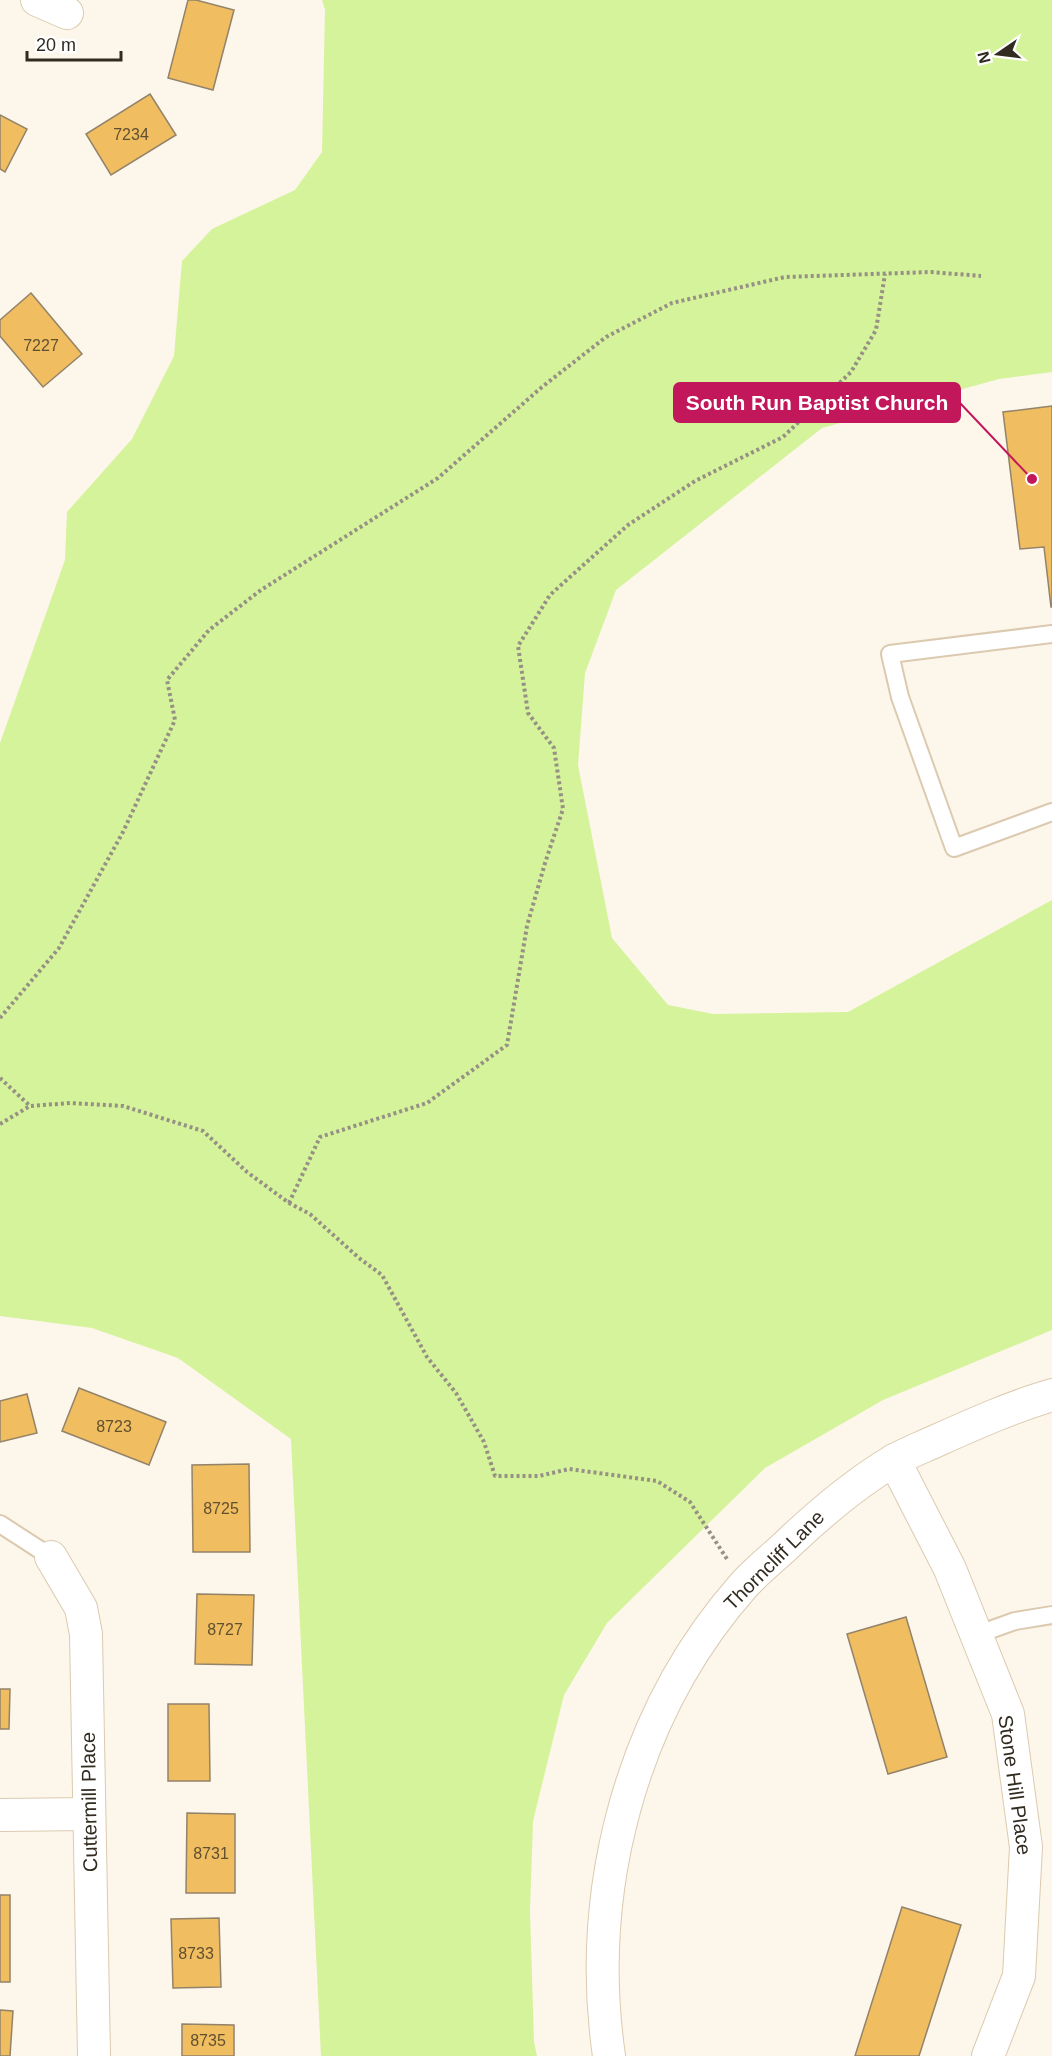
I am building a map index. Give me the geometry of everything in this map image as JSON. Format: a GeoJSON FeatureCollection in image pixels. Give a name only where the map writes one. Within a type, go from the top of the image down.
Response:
{"type":"FeatureCollection","features":[{"type":"Feature","properties":{"kind":"street"},"geometry":{"type":"LineString","coordinates":[[37,0],[68,13]]}},
{"type":"Feature","properties":{"kind":"street","name":"Thorncliff Lane"},"geometry":{"type":"LineString","coordinates":[[609,2056],[602,1990],[603,1929],[610,1874],[622,1814],[642,1753],[662,1707],[718,1617],[744,1584],[833,1502],[894,1460],[1011,1407],[1052,1395]]}},
{"type":"Feature","properties":{"kind":"street","name":"Stone Hill Place"},"geometry":{"type":"LineString","coordinates":[[894,1460],[950,1569],[1008,1714],[1026,1847],[1019,1976],[988,2056]]}},
{"type":"Feature","properties":{"kind":"street","name":"Cuttermill Place"},"geometry":{"type":"LineString","coordinates":[[51,1557],[81,1608],[86,1634],[94,2056]]}},
{"type":"Feature","properties":{"kind":"street"},"geometry":{"type":"LineString","coordinates":[[0,1815],[89,1814]]}},
{"type":"Feature","properties":{"kind":"lane"},"geometry":{"type":"LineString","coordinates":[[1052,634],[890,654],[900,697],[954,848],[1052,812]]}},
{"type":"Feature","properties":{"kind":"lane"},"geometry":{"type":"LineString","coordinates":[[0,1524],[51,1557]]}},
{"type":"Feature","properties":{"kind":"lane"},"geometry":{"type":"LineString","coordinates":[[976,1635],[1015,1621],[1052,1615]]}},
{"type":"Feature","properties":{"kind":"path"},"geometry":{"type":"LineString","coordinates":[[0,1018],[59,948],[123,832],[175,720],[167,680],[209,630],[261,590],[438,478],[542,387],[606,338],[672,303],[784,276],[931,272],[981,276]]}},
{"type":"Feature","properties":{"kind":"path"},"geometry":{"type":"LineString","coordinates":[[289,1203],[320,1137],[427,1103],[507,1045],[527,926],[563,809],[554,748],[528,713],[518,646],[550,595],[628,525],[695,481],[783,437],[843,380],[851,372],[876,330],[885,273]]}},
{"type":"Feature","properties":{"kind":"path"},"geometry":{"type":"LineString","coordinates":[[0,1078],[30,1106]]}},
{"type":"Feature","properties":{"kind":"path"},"geometry":{"type":"LineString","coordinates":[[0,1124],[30,1106],[70,1103],[123,1106],[203,1131],[248,1172],[289,1203],[310,1214],[359,1258],[382,1275],[427,1357],[456,1393],[484,1442],[495,1476],[540,1476],[569,1468],[657,1481],[690,1502],[744,1584]]}},
{"type":"Feature","properties":{"kind":"green space"},"geometry":{"type":"Polygon","coordinates":[[[322,0],[1052,0],[1052,372],[999,379],[822,428],[616,590],[585,673],[578,765],[612,938],[668,1005],[713,1014],[848,1012],[1052,900],[1052,1330],[883,1400],[765,1468],[607,1623],[564,1695],[533,1821],[530,1911],[534,2042],[537,2056],[321,2056],[291,1439],[178,1358],[92,1328],[0,1316],[0,743],[65,560],[67,512],[132,439],[174,356],[182,261],[212,229],[295,190],[322,152],[325,10],[322,0]]]}},
{"type":"Feature","properties":{"kind":"building"},"geometry":{"type":"Polygon","coordinates":[[[188,0],[234,10],[213,90],[168,78],[188,0]]]}},
{"type":"Feature","properties":{"kind":"building"},"geometry":{"type":"Polygon","coordinates":[[[150,94],[176,135],[111,175],[86,134],[150,94]]]}},
{"type":"Feature","properties":{"kind":"building"},"geometry":{"type":"Polygon","coordinates":[[[0,115],[27,129],[5,172],[0,169],[0,115]]]}},
{"type":"Feature","properties":{"kind":"building"},"geometry":{"type":"Polygon","coordinates":[[[31,293],[82,354],[43,387],[0,336],[0,320],[31,293]]]}},
{"type":"Feature","properties":{"kind":"building"},"geometry":{"type":"Polygon","coordinates":[[[1052,406],[1051,607],[1044,547],[1020,549],[1003,412],[1052,406]]]}},
{"type":"Feature","properties":{"kind":"building"},"geometry":{"type":"Polygon","coordinates":[[[79,1388],[166,1422],[149,1465],[62,1431],[79,1388]]]}},
{"type":"Feature","properties":{"kind":"building"},"geometry":{"type":"Polygon","coordinates":[[[27,1394],[37,1433],[0,1442],[0,1401],[27,1394]]]}},
{"type":"Feature","properties":{"kind":"building"},"geometry":{"type":"Polygon","coordinates":[[[249,1464],[250,1552],[193,1552],[192,1465],[249,1464]]]}},
{"type":"Feature","properties":{"kind":"building"},"geometry":{"type":"Polygon","coordinates":[[[197,1594],[254,1595],[252,1665],[195,1664],[197,1594]]]}},
{"type":"Feature","properties":{"kind":"building"},"geometry":{"type":"Polygon","coordinates":[[[906,1617],[947,1757],[888,1774],[847,1634],[906,1617]]]}},
{"type":"Feature","properties":{"kind":"building"},"geometry":{"type":"Polygon","coordinates":[[[0,1689],[10,1689],[9,1729],[0,1729],[0,1689]]]}},
{"type":"Feature","properties":{"kind":"building"},"geometry":{"type":"Polygon","coordinates":[[[168,1704],[209,1704],[210,1781],[168,1781],[168,1704]]]}},
{"type":"Feature","properties":{"kind":"building"},"geometry":{"type":"Polygon","coordinates":[[[187,1813],[235,1814],[235,1893],[186,1893],[187,1813]]]}},
{"type":"Feature","properties":{"kind":"building"},"geometry":{"type":"Polygon","coordinates":[[[0,1895],[10,1895],[10,1982],[0,1982],[0,1895]]]}},
{"type":"Feature","properties":{"kind":"building"},"geometry":{"type":"Polygon","coordinates":[[[902,1907],[961,1925],[919,2056],[855,2056],[902,1907]]]}},
{"type":"Feature","properties":{"kind":"building"},"geometry":{"type":"Polygon","coordinates":[[[219,1918],[221,1987],[173,1988],[171,1919],[219,1918]]]}},
{"type":"Feature","properties":{"kind":"building"},"geometry":{"type":"Polygon","coordinates":[[[0,2010],[13,2011],[10,2056],[0,2056],[0,2010]]]}},
{"type":"Feature","properties":{"kind":"building"},"geometry":{"type":"Polygon","coordinates":[[[182,2024],[234,2025],[234,2056],[182,2056],[182,2024]]]}},
{"type":"Feature","properties":{"kind":"place","name":"South Run Baptist Church"},"geometry":{"type":"Point","coordinates":[1032,479]}}]}
